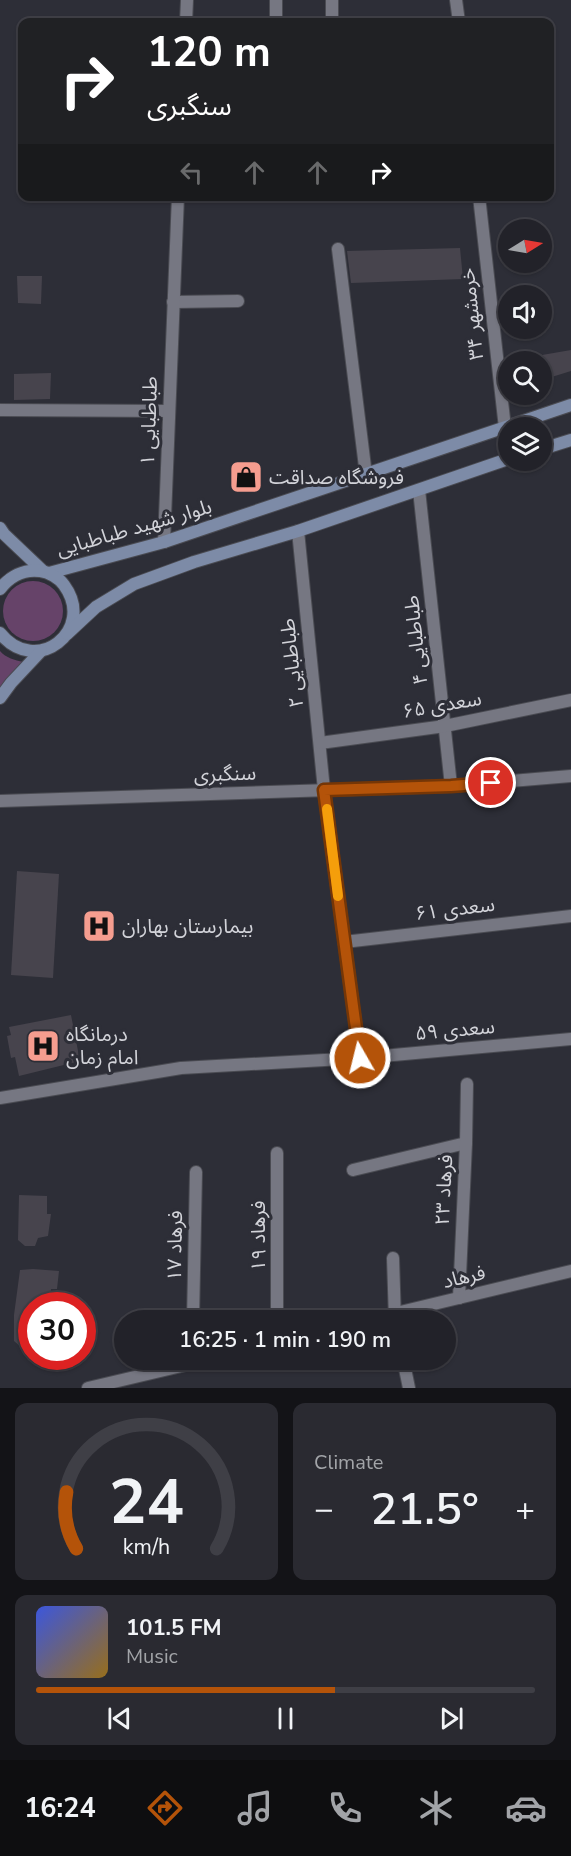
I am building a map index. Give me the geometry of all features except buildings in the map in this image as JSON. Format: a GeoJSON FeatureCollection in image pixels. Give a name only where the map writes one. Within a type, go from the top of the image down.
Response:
{"type":"FeatureCollection","features":[{"type":"Feature","properties":{"kind":"main road","name":"بلوار شهید طباطبایی"},"geometry":{"type":"LineString","coordinates":[[537,417],[571,405]]}},
{"type":"Feature","properties":{"kind":"main road","name":"بلوار شهید طباطبایی"},"geometry":{"type":"LineString","coordinates":[[0,589],[6,581],[17,574],[30,570],[46,572],[164,542],[498,430]]}},
{"type":"Feature","properties":{"kind":"main road"},"geometry":{"type":"LineString","coordinates":[[552,446],[571,440]]}},
{"type":"Feature","properties":{"kind":"main road"},"geometry":{"type":"LineString","coordinates":[[0,633],[6,641],[17,648],[41,651],[51,648],[96,607],[134,584],[194,562],[298,531],[498,462]]}},
{"type":"Feature","properties":{"kind":"main road"},"geometry":{"type":"LineString","coordinates":[[0,528],[46,572],[61,581],[70,593],[74,607],[73,621],[67,634]]}},
{"type":"Feature","properties":{"kind":"main road"},"geometry":{"type":"LineString","coordinates":[[0,698],[11,682],[41,651]]}},
{"type":"Feature","properties":{"kind":"street"},"geometry":{"type":"LineString","coordinates":[[186,18],[187,0]]}},
{"type":"Feature","properties":{"kind":"street"},"geometry":{"type":"LineString","coordinates":[[276,0],[276,18]]}},
{"type":"Feature","properties":{"kind":"street"},"geometry":{"type":"LineString","coordinates":[[332,0],[332,18]]}},
{"type":"Feature","properties":{"kind":"street"},"geometry":{"type":"LineString","coordinates":[[456,0],[458,18]]}},
{"type":"Feature","properties":{"kind":"street","name":"طباطبایی ۱"},"geometry":{"type":"LineString","coordinates":[[164,542],[178,201]]}},
{"type":"Feature","properties":{"kind":"street","name":"خرمشهر ۳۴"},"geometry":{"type":"LineString","coordinates":[[480,201],[504,417]]}},
{"type":"Feature","properties":{"kind":"street"},"geometry":{"type":"LineString","coordinates":[[338,249],[366,475]]}},
{"type":"Feature","properties":{"kind":"street"},"geometry":{"type":"LineString","coordinates":[[173,302],[238,301]]}},
{"type":"Feature","properties":{"kind":"street"},"geometry":{"type":"LineString","coordinates":[[0,410],[169,411]]}},
{"type":"Feature","properties":{"kind":"street","name":"طباطبایی ۴"},"geometry":{"type":"LineString","coordinates":[[419,490],[451,786]]}},
{"type":"Feature","properties":{"kind":"street","name":"طباطبایی ۲"},"geometry":{"type":"LineString","coordinates":[[298,531],[324,790],[360,1058]]}},
{"type":"Feature","properties":{"kind":"street","name":"سعدی ۶۵"},"geometry":{"type":"LineString","coordinates":[[320,743],[445,726],[571,700]]}},
{"type":"Feature","properties":{"kind":"street","name":"سنگبری"},"geometry":{"type":"LineString","coordinates":[[0,801],[451,786],[571,776]]}},
{"type":"Feature","properties":{"kind":"street","name":"سعدی ۶۱"},"geometry":{"type":"LineString","coordinates":[[344,942],[571,915]]}},
{"type":"Feature","properties":{"kind":"street","name":"سعدی ۵۹"},"geometry":{"type":"LineString","coordinates":[[0,1098],[181,1068],[360,1058],[571,1039]]}},
{"type":"Feature","properties":{"kind":"street","name":"فرهاد ۲۳"},"geometry":{"type":"LineString","coordinates":[[459,1298],[467,1084]]}},
{"type":"Feature","properties":{"kind":"street"},"geometry":{"type":"LineString","coordinates":[[353,1170],[466,1143]]}},
{"type":"Feature","properties":{"kind":"street","name":"فرهاد ۱۹"},"geometry":{"type":"LineString","coordinates":[[277,1310],[278,1153]]}},
{"type":"Feature","properties":{"kind":"street","name":"فرهاد ۱۷"},"geometry":{"type":"LineString","coordinates":[[193,1310],[196,1172]]}},
{"type":"Feature","properties":{"kind":"street"},"geometry":{"type":"LineString","coordinates":[[393,1258],[394,1310]]}},
{"type":"Feature","properties":{"kind":"street","name":"فرهاد"},"geometry":{"type":"LineString","coordinates":[[416,1310],[571,1271]]}},
{"type":"Feature","properties":{"kind":"street"},"geometry":{"type":"LineString","coordinates":[[88,1388],[157,1370]]}},
{"type":"Feature","properties":{"kind":"street"},"geometry":{"type":"LineString","coordinates":[[405,1370],[409,1388]]}},
{"type":"Feature","properties":{"kind":"shaded area"},"geometry":{"type":"Polygon","coordinates":[[[33,581],[50,586],[58,594],[63,611],[58,628],[50,636],[33,641],[16,636],[8,628],[3,611],[8,594],[16,586],[33,581]]]}},
{"type":"Feature","properties":{"kind":"shaded area"},"geometry":{"type":"Polygon","coordinates":[[[0,651],[8,657],[23,662],[0,688],[0,651]]]}},
{"type":"Feature","properties":{"kind":"slow traffic"},"geometry":{"type":"LineString","coordinates":[[327,809],[338,896]]}},
{"type":"Feature","properties":{"kind":"place","name":"فروشگاه صداقت"},"geometry":{"type":"Point","coordinates":[246,477]}},
{"type":"Feature","properties":{"kind":"place","name":"بیمارستان بهاران"},"geometry":{"type":"Point","coordinates":[99,926]}},
{"type":"Feature","properties":{"kind":"place","name":"درمانگاه امام زمان"},"geometry":{"type":"Point","coordinates":[43,1046]}},
{"type":"Feature","properties":{"kind":"route"},"geometry":{"type":"LineString","coordinates":[[360,1058],[324,790],[491,783]]}}]}
